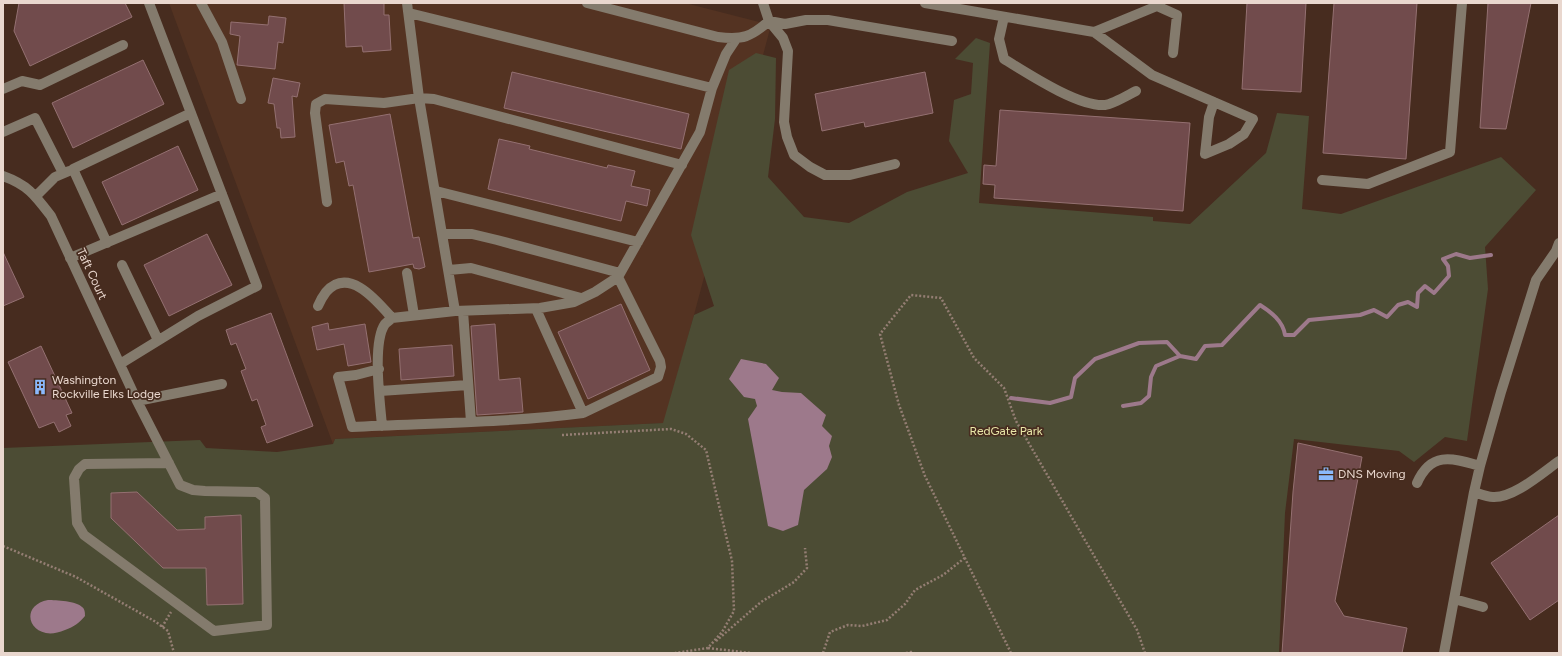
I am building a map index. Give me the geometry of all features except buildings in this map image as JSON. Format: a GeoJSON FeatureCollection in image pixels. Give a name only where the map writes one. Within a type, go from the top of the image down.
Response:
{"type":"FeatureCollection","features":[{"type":"Feature","properties":{"kind":"street"},"geometry":{"type":"LineString","coordinates":[[120,364],[198,316],[257,286],[149,3]]}},
{"type":"Feature","properties":{"kind":"street"},"geometry":{"type":"LineString","coordinates":[[201,3],[222,42],[241,99]]}},
{"type":"Feature","properties":{"kind":"street"},"geometry":{"type":"LineString","coordinates":[[587,3],[718,37],[736,39],[756,33],[769,21]]}},
{"type":"Feature","properties":{"kind":"street"},"geometry":{"type":"LineString","coordinates":[[764,3],[769,21],[783,38],[788,51],[784,122],[786,137],[794,155],[810,167],[825,175],[850,175],[895,164]]}},
{"type":"Feature","properties":{"kind":"street"},"geometry":{"type":"LineString","coordinates":[[925,3],[964,6],[1004,17],[1094,32],[1152,75],[1214,102],[1253,119],[1244,134],[1229,144],[1205,154],[1209,117],[1214,102]]}},
{"type":"Feature","properties":{"kind":"street"},"geometry":{"type":"LineString","coordinates":[[1322,180],[1368,184],[1450,152],[1462,3]]}},
{"type":"Feature","properties":{"kind":"street"},"geometry":{"type":"LineString","coordinates":[[1094,32],[1157,4],[1177,15],[1173,53]]}},
{"type":"Feature","properties":{"kind":"street"},"geometry":{"type":"LineString","coordinates":[[471,422],[459,311],[449,270],[419,98],[408,8],[712,88]]}},
{"type":"Feature","properties":{"kind":"street"},"geometry":{"type":"LineString","coordinates":[[1004,17],[1000,39],[1004,59],[1041,81],[1091,104],[1106,105],[1136,91]]}},
{"type":"Feature","properties":{"kind":"street"},"geometry":{"type":"LineString","coordinates":[[769,21],[785,24],[806,20],[828,20],[952,41]]}},
{"type":"Feature","properties":{"kind":"street"},"geometry":{"type":"LineString","coordinates":[[382,426],[379,340],[385,324],[392,318],[459,311],[536,308],[574,302],[595,292],[619,275],[700,132],[712,88],[726,54],[736,39]]}},
{"type":"Feature","properties":{"kind":"street"},"geometry":{"type":"LineString","coordinates":[[3,89],[22,81],[40,85],[123,45]]}},
{"type":"Feature","properties":{"kind":"street"},"geometry":{"type":"LineString","coordinates":[[328,202],[314,113],[316,104],[325,98],[384,103],[419,98],[434,99],[682,165]]}},
{"type":"Feature","properties":{"kind":"street"},"geometry":{"type":"LineString","coordinates":[[36,196],[55,177],[191,113]]}},
{"type":"Feature","properties":{"kind":"street"},"geometry":{"type":"LineString","coordinates":[[3,132],[35,118],[63,174]]}},
{"type":"Feature","properties":{"kind":"street"},"geometry":{"type":"LineString","coordinates":[[73,169],[107,243]]}},
{"type":"Feature","properties":{"kind":"street","name":"Taft Court"},"geometry":{"type":"LineString","coordinates":[[3,176],[15,180],[32,192],[51,216],[137,401],[180,485],[193,490],[257,492],[265,498],[267,624],[214,631],[177,603]]}},
{"type":"Feature","properties":{"kind":"street"},"geometry":{"type":"LineString","coordinates":[[436,190],[638,242]]}},
{"type":"Feature","properties":{"kind":"street"},"geometry":{"type":"LineString","coordinates":[[70,258],[222,194]]}},
{"type":"Feature","properties":{"kind":"street"},"geometry":{"type":"LineString","coordinates":[[379,369],[338,378],[352,427],[547,418],[583,413],[658,377],[660,372],[660,361],[619,275],[498,240],[472,234],[443,234]]}},
{"type":"Feature","properties":{"kind":"street"},"geometry":{"type":"LineString","coordinates":[[1444,653],[1474,492],[1500,392],[1536,280],[1558,247]]}},
{"type":"Feature","properties":{"kind":"street"},"geometry":{"type":"LineString","coordinates":[[122,265],[158,340]]}},
{"type":"Feature","properties":{"kind":"street"},"geometry":{"type":"LineString","coordinates":[[449,270],[471,268],[582,298]]}},
{"type":"Feature","properties":{"kind":"street"},"geometry":{"type":"LineString","coordinates":[[407,274],[414,315]]}},
{"type":"Feature","properties":{"kind":"street"},"geometry":{"type":"LineString","coordinates":[[318,306],[325,293],[335,284],[345,283],[358,285],[376,300],[392,318]]}},
{"type":"Feature","properties":{"kind":"street"},"geometry":{"type":"LineString","coordinates":[[536,308],[583,413]]}},
{"type":"Feature","properties":{"kind":"street"},"geometry":{"type":"LineString","coordinates":[[137,401],[222,384]]}},
{"type":"Feature","properties":{"kind":"street"},"geometry":{"type":"LineString","coordinates":[[380,391],[468,385]]}},
{"type":"Feature","properties":{"kind":"street"},"geometry":{"type":"LineString","coordinates":[[1418,483],[1422,472],[1433,462],[1440,460],[1449,459],[1480,466]]}},
{"type":"Feature","properties":{"kind":"street"},"geometry":{"type":"LineString","coordinates":[[1474,492],[1492,497],[1502,496],[1518,489],[1559,461]]}},
{"type":"Feature","properties":{"kind":"street"},"geometry":{"type":"LineString","coordinates":[[169,463],[85,464],[79,469],[74,478],[78,523],[84,535],[177,603]]}},
{"type":"Feature","properties":{"kind":"street"},"geometry":{"type":"LineString","coordinates":[[1454,599],[1483,607]]}},
{"type":"Feature","properties":{"kind":"path"},"geometry":{"type":"LineString","coordinates":[[1011,653],[966,557],[925,476],[899,405],[880,334],[911,295],[941,298],[974,358],[1004,388],[1016,421],[1137,630],[1145,653]]}},
{"type":"Feature","properties":{"kind":"path"},"geometry":{"type":"LineString","coordinates":[[562,435],[671,429],[686,434],[706,450],[732,561],[734,611],[722,632],[708,648]]}},
{"type":"Feature","properties":{"kind":"path"},"geometry":{"type":"LineString","coordinates":[[3,546],[76,576],[162,626],[168,631],[174,653]]}},
{"type":"Feature","properties":{"kind":"path"},"geometry":{"type":"LineString","coordinates":[[708,648],[761,602],[794,582],[807,568],[805,548]]}},
{"type":"Feature","properties":{"kind":"path"},"geometry":{"type":"LineString","coordinates":[[823,653],[830,632],[848,625],[862,626],[887,620],[905,604],[915,590],[943,575],[966,557]]}},
{"type":"Feature","properties":{"kind":"path"},"geometry":{"type":"LineString","coordinates":[[162,626],[177,603]]}},
{"type":"Feature","properties":{"kind":"path"},"geometry":{"type":"LineString","coordinates":[[675,653],[708,648],[751,653]]}},
{"type":"Feature","properties":{"kind":"path"},"geometry":{"type":"LineString","coordinates":[[906,653],[914,653]]}},
{"type":"Feature","properties":{"kind":"shaded area"},"geometry":{"type":"Polygon","coordinates":[[[169,3],[685,3],[771,25],[664,423],[335,439],[333,444],[169,3]]]}},
{"type":"Feature","properties":{"kind":"shaded area"},"geometry":{"type":"Polygon","coordinates":[[[741,359],[766,364],[779,378],[772,390],[801,393],[826,415],[822,426],[832,436],[829,446],[832,457],[827,469],[804,490],[798,525],[783,531],[768,526],[748,419],[757,406],[755,399],[744,397],[729,379],[741,359]]]}},
{"type":"Feature","properties":{"kind":"shaded area"},"geometry":{"type":"Polygon","coordinates":[[[48,600],[76,603],[84,609],[85,616],[81,621],[68,629],[53,633],[36,629],[30,616],[32,609],[38,604],[48,600]]]}},
{"type":"Feature","properties":{"kind":"green space","name":"RedGate Park"},"geometry":{"type":"Polygon","coordinates":[[[976,38],[990,43],[979,203],[1153,217],[1153,221],[1190,224],[1266,153],[1277,113],[1309,116],[1302,209],[1341,214],[1501,157],[1536,190],[1485,247],[1488,289],[1467,441],[1445,437],[1414,462],[1399,451],[1294,439],[1285,513],[1279,653],[3,653],[3,448],[200,440],[206,448],[277,452],[333,444],[335,439],[663,423],[694,315],[714,306],[691,235],[729,70],[756,53],[776,58],[775,119],[768,177],[804,217],[849,223],[907,192],[968,173],[949,141],[954,100],[971,94],[973,63],[955,59],[976,38]]]}},
{"type":"Feature","properties":{"kind":"waterway"},"geometry":{"type":"LineString","coordinates":[[1011,398],[1050,403],[1071,397],[1075,378],[1095,359],[1139,343],[1167,342],[1180,356],[1196,359],[1205,346],[1222,345],[1260,305],[1279,321],[1285,335],[1294,335],[1309,320],[1360,315],[1374,310],[1387,317],[1398,305],[1408,302],[1417,307],[1418,293],[1425,286],[1434,293],[1449,276],[1448,266],[1443,259],[1456,254],[1470,258],[1491,255]]}},
{"type":"Feature","properties":{"kind":"waterway"},"geometry":{"type":"LineString","coordinates":[[1123,406],[1141,403],[1149,396],[1151,377],[1156,366],[1180,356]]}},
{"type":"Feature","properties":{"kind":"place","name":"Washington Rockville Elks Lodge"},"geometry":{"type":"Point","coordinates":[40,387]}},
{"type":"Feature","properties":{"kind":"place","name":"DNS Moving"},"geometry":{"type":"Point","coordinates":[1326,474]}}]}
